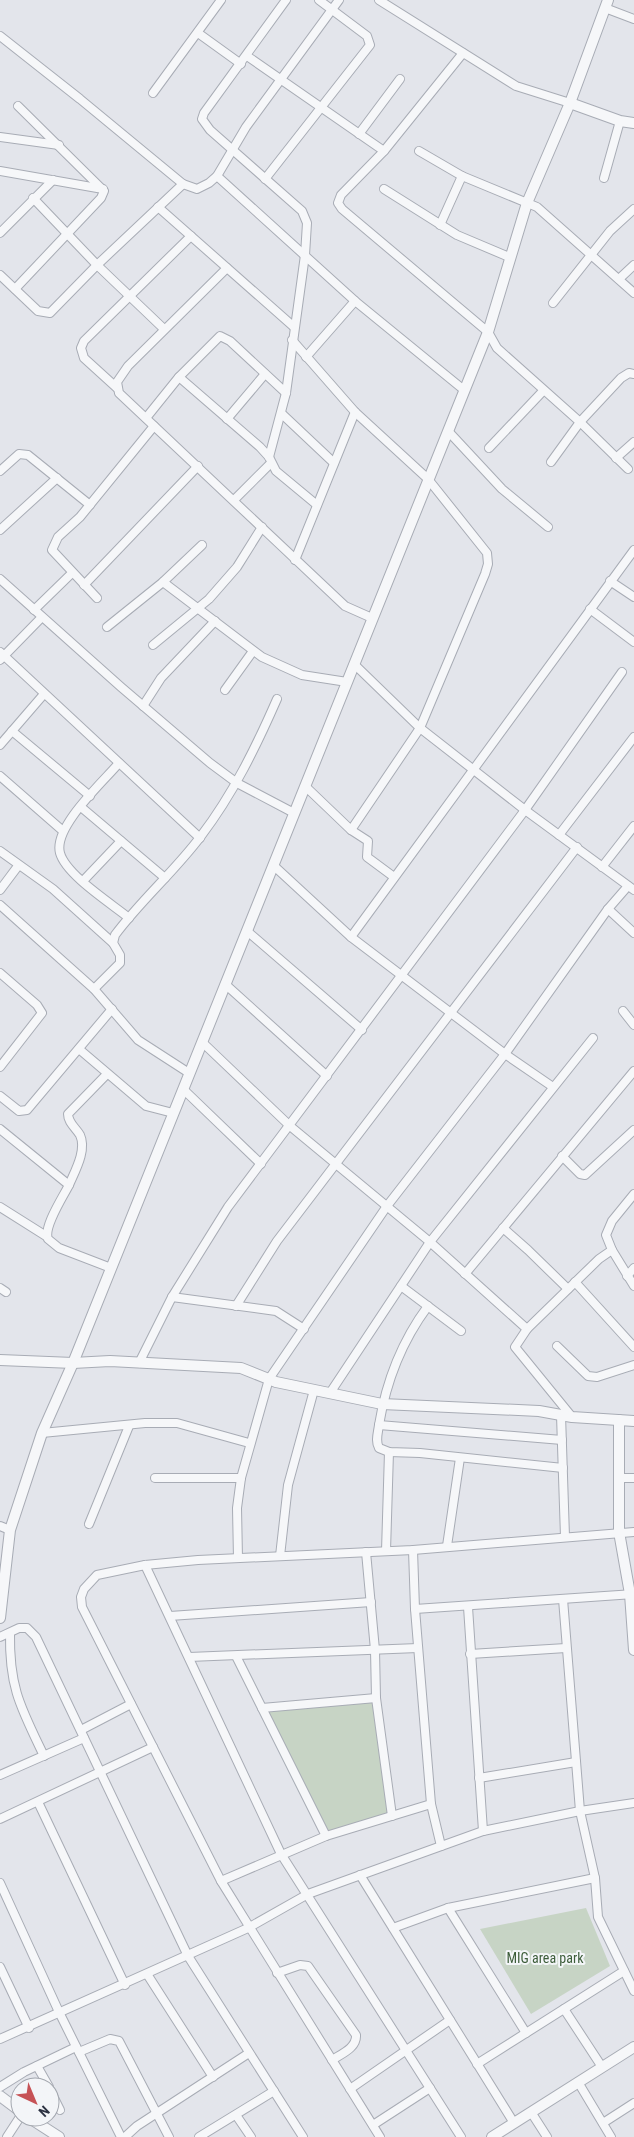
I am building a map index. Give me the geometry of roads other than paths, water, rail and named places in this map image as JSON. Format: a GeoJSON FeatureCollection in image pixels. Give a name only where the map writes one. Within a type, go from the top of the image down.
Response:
{"type":"FeatureCollection","features":[{"type":"Feature","properties":{"kind":"street"},"geometry":{"type":"LineString","coordinates":[[153,93],[221,0]]}},
{"type":"Feature","properties":{"kind":"street"},"geometry":{"type":"LineString","coordinates":[[234,500],[270,460],[286,393],[305,255],[307,227],[305,214],[233,151],[205,125],[202,119],[204,112],[247,56],[286,0]]}},
{"type":"Feature","properties":{"kind":"street"},"geometry":{"type":"LineString","coordinates":[[265,179],[322,109],[370,45],[367,36],[319,0]]}},
{"type":"Feature","properties":{"kind":"street"},"geometry":{"type":"LineString","coordinates":[[0,36],[183,184],[192,188],[203,188],[217,176],[246,128],[339,0]]}},
{"type":"Feature","properties":{"kind":"street"},"geometry":{"type":"LineString","coordinates":[[379,0],[516,86],[620,121],[634,123]]}},
{"type":"Feature","properties":{"kind":"street"},"geometry":{"type":"LineString","coordinates":[[0,1618],[10,1530],[42,1434],[190,1073],[488,332],[527,203],[570,103],[606,4],[634,19]]}},
{"type":"Feature","properties":{"kind":"street"},"geometry":{"type":"LineString","coordinates":[[198,33],[241,64]]}},
{"type":"Feature","properties":{"kind":"street"},"geometry":{"type":"LineString","coordinates":[[463,53],[384,151],[341,195],[338,201],[339,206],[488,332],[497,348],[580,422],[628,470]]}},
{"type":"Feature","properties":{"kind":"street"},"geometry":{"type":"LineString","coordinates":[[247,56],[280,81],[384,151]]}},
{"type":"Feature","properties":{"kind":"street"},"geometry":{"type":"LineString","coordinates":[[359,134],[400,79]]}},
{"type":"Feature","properties":{"kind":"street"},"geometry":{"type":"LineString","coordinates":[[18,106],[104,189]]}},
{"type":"Feature","properties":{"kind":"street"},"geometry":{"type":"LineString","coordinates":[[604,178],[620,121]]}},
{"type":"Feature","properties":{"kind":"street"},"geometry":{"type":"LineString","coordinates":[[0,136],[59,145]]}},
{"type":"Feature","properties":{"kind":"street"},"geometry":{"type":"LineString","coordinates":[[419,152],[462,176],[537,207],[634,293]]}},
{"type":"Feature","properties":{"kind":"street"},"geometry":{"type":"LineString","coordinates":[[0,170],[104,189]]}},
{"type":"Feature","properties":{"kind":"street"},"geometry":{"type":"LineString","coordinates":[[217,176],[355,302],[464,390]]}},
{"type":"Feature","properties":{"kind":"street"},"geometry":{"type":"LineString","coordinates":[[440,225],[462,176]]}},
{"type":"Feature","properties":{"kind":"street"},"geometry":{"type":"LineString","coordinates":[[0,233],[53,180]]}},
{"type":"Feature","properties":{"kind":"street"},"geometry":{"type":"LineString","coordinates":[[0,275],[38,311],[47,314],[54,311],[97,265],[183,184]]}},
{"type":"Feature","properties":{"kind":"street"},"geometry":{"type":"LineString","coordinates":[[15,289],[101,198],[104,189]]}},
{"type":"Feature","properties":{"kind":"street"},"geometry":{"type":"LineString","coordinates":[[384,189],[457,235],[510,257]]}},
{"type":"Feature","properties":{"kind":"street"},"geometry":{"type":"LineString","coordinates":[[33,198],[97,265],[164,329]]}},
{"type":"Feature","properties":{"kind":"street"},"geometry":{"type":"LineString","coordinates":[[158,207],[294,327]]}},
{"type":"Feature","properties":{"kind":"street"},"geometry":{"type":"LineString","coordinates":[[553,303],[591,253],[622,219],[634,210]]}},
{"type":"Feature","properties":{"kind":"street"},"geometry":{"type":"LineString","coordinates":[[191,236],[84,341],[81,348],[84,358],[117,388],[124,399],[198,466],[345,606],[372,618]]}},
{"type":"Feature","properties":{"kind":"street"},"geometry":{"type":"LineString","coordinates":[[619,279],[634,265]]}},
{"type":"Feature","properties":{"kind":"street"},"geometry":{"type":"LineString","coordinates":[[117,388],[120,375],[227,268]]}},
{"type":"Feature","properties":{"kind":"street"},"geometry":{"type":"LineString","coordinates":[[306,357],[355,302]]}},
{"type":"Feature","properties":{"kind":"street"},"geometry":{"type":"LineString","coordinates":[[146,418],[179,377],[220,336],[226,337],[286,393]]}},
{"type":"Feature","properties":{"kind":"street"},"geometry":{"type":"LineString","coordinates":[[292,340],[355,412],[428,479],[487,552],[488,564],[420,728],[351,830]]}},
{"type":"Feature","properties":{"kind":"street"},"geometry":{"type":"LineString","coordinates":[[227,419],[265,374]]}},
{"type":"Feature","properties":{"kind":"street"},"geometry":{"type":"LineString","coordinates":[[552,462],[580,422],[626,374],[634,374]]}},
{"type":"Feature","properties":{"kind":"street"},"geometry":{"type":"LineString","coordinates":[[179,377],[270,460],[276,471],[317,505]]}},
{"type":"Feature","properties":{"kind":"street"},"geometry":{"type":"LineString","coordinates":[[489,448],[543,391]]}},
{"type":"Feature","properties":{"kind":"street"},"geometry":{"type":"LineString","coordinates":[[295,560],[355,412]]}},
{"type":"Feature","properties":{"kind":"street"},"geometry":{"type":"LineString","coordinates":[[282,414],[334,463]]}},
{"type":"Feature","properties":{"kind":"street"},"geometry":{"type":"LineString","coordinates":[[97,598],[58,558],[52,546],[58,537],[90,505],[154,426]]}},
{"type":"Feature","properties":{"kind":"street"},"geometry":{"type":"LineString","coordinates":[[448,430],[502,489],[548,527]]}},
{"type":"Feature","properties":{"kind":"street"},"geometry":{"type":"LineString","coordinates":[[616,458],[634,442]]}},
{"type":"Feature","properties":{"kind":"street"},"geometry":{"type":"LineString","coordinates":[[0,471],[14,457],[23,454],[34,459],[90,505]]}},
{"type":"Feature","properties":{"kind":"street"},"geometry":{"type":"LineString","coordinates":[[84,585],[198,466]]}},
{"type":"Feature","properties":{"kind":"street"},"geometry":{"type":"LineString","coordinates":[[0,530],[57,478]]}},
{"type":"Feature","properties":{"kind":"street"},"geometry":{"type":"LineString","coordinates":[[153,645],[200,609],[237,566],[262,527]]}},
{"type":"Feature","properties":{"kind":"street"},"geometry":{"type":"LineString","coordinates":[[107,627],[162,582],[202,544]]}},
{"type":"Feature","properties":{"kind":"street"},"geometry":{"type":"LineString","coordinates":[[351,937],[472,768],[634,550]]}},
{"type":"Feature","properties":{"kind":"street"},"geometry":{"type":"LineString","coordinates":[[34,610],[72,573]]}},
{"type":"Feature","properties":{"kind":"street"},"geometry":{"type":"LineString","coordinates":[[0,579],[143,706],[237,783],[294,813]]}},
{"type":"Feature","properties":{"kind":"street"},"geometry":{"type":"LineString","coordinates":[[610,581],[634,597]]}},
{"type":"Feature","properties":{"kind":"street"},"geometry":{"type":"LineString","coordinates":[[162,582],[253,651],[273,663],[302,674],[347,682]]}},
{"type":"Feature","properties":{"kind":"street"},"geometry":{"type":"LineString","coordinates":[[590,609],[634,642]]}},
{"type":"Feature","properties":{"kind":"street"},"geometry":{"type":"LineString","coordinates":[[42,617],[1,656],[200,838]]}},
{"type":"Feature","properties":{"kind":"street"},"geometry":{"type":"LineString","coordinates":[[143,706],[161,678],[215,621]]}},
{"type":"Feature","properties":{"kind":"street"},"geometry":{"type":"LineString","coordinates":[[225,690],[253,651]]}},
{"type":"Feature","properties":{"kind":"street"},"geometry":{"type":"LineString","coordinates":[[238,1558],[237,1508],[241,1478],[269,1379],[387,1206],[505,1054],[611,911],[631,888],[420,728],[354,664]]}},
{"type":"Feature","properties":{"kind":"street"},"geometry":{"type":"LineString","coordinates":[[139,1363],[172,1297],[228,1207],[526,810],[622,672]]}},
{"type":"Feature","properties":{"kind":"street"},"geometry":{"type":"LineString","coordinates":[[0,746],[44,694]]}},
{"type":"Feature","properties":{"kind":"street"},"geometry":{"type":"LineString","coordinates":[[113,943],[115,935],[200,838],[237,783],[277,699]]}},
{"type":"Feature","properties":{"kind":"street"},"geometry":{"type":"LineString","coordinates":[[12,731],[90,796]]}},
{"type":"Feature","properties":{"kind":"street"},"geometry":{"type":"LineString","coordinates":[[559,835],[634,737]]}},
{"type":"Feature","properties":{"kind":"street"},"geometry":{"type":"LineString","coordinates":[[119,763],[63,831],[59,846],[60,855],[75,874],[130,918]]}},
{"type":"Feature","properties":{"kind":"street"},"geometry":{"type":"LineString","coordinates":[[0,776],[63,831]]}},
{"type":"Feature","properties":{"kind":"street"},"geometry":{"type":"LineString","coordinates":[[305,786],[351,830],[368,841],[366,854],[369,859],[394,877]]}},
{"type":"Feature","properties":{"kind":"street"},"geometry":{"type":"LineString","coordinates":[[81,807],[165,878]]}},
{"type":"Feature","properties":{"kind":"street"},"geometry":{"type":"LineString","coordinates":[[602,867],[634,826]]}},
{"type":"Feature","properties":{"kind":"street"},"geometry":{"type":"LineString","coordinates":[[83,881],[121,841]]}},
{"type":"Feature","properties":{"kind":"street"},"geometry":{"type":"LineString","coordinates":[[236,1306],[277,1241],[577,848]]}},
{"type":"Feature","properties":{"kind":"street"},"geometry":{"type":"LineString","coordinates":[[0,851],[18,866],[53,889],[113,943],[120,955],[120,963],[94,989]]}},
{"type":"Feature","properties":{"kind":"street"},"geometry":{"type":"LineString","coordinates":[[273,865],[351,937],[505,1054],[553,1087]]}},
{"type":"Feature","properties":{"kind":"street"},"geometry":{"type":"LineString","coordinates":[[0,890],[18,866]]}},
{"type":"Feature","properties":{"kind":"street"},"geometry":{"type":"LineString","coordinates":[[0,905],[94,989],[138,1040],[190,1073]]}},
{"type":"Feature","properties":{"kind":"street"},"geometry":{"type":"LineString","coordinates":[[611,911],[634,933]]}},
{"type":"Feature","properties":{"kind":"street"},"geometry":{"type":"LineString","coordinates":[[247,931],[362,1030]]}},
{"type":"Feature","properties":{"kind":"street"},"geometry":{"type":"LineString","coordinates":[[0,1067],[42,1013],[41,1009],[1,976]]}},
{"type":"Feature","properties":{"kind":"street"},"geometry":{"type":"LineString","coordinates":[[225,984],[327,1076]]}},
{"type":"Feature","properties":{"kind":"street"},"geometry":{"type":"LineString","coordinates":[[0,1096],[19,1111],[25,1111],[112,1010]]}},
{"type":"Feature","properties":{"kind":"street"},"geometry":{"type":"LineString","coordinates":[[623,1011],[634,1025]]}},
{"type":"Feature","properties":{"kind":"street"},"geometry":{"type":"LineString","coordinates":[[330,1393],[430,1242],[593,1038]]}},
{"type":"Feature","properties":{"kind":"street"},"geometry":{"type":"LineString","coordinates":[[202,1042],[290,1126],[430,1242],[527,1329]]}},
{"type":"Feature","properties":{"kind":"street"},"geometry":{"type":"LineString","coordinates":[[79,1049],[146,1106],[173,1113]]}},
{"type":"Feature","properties":{"kind":"street"},"geometry":{"type":"LineString","coordinates":[[465,1274],[634,1071]]}},
{"type":"Feature","properties":{"kind":"street"},"geometry":{"type":"LineString","coordinates":[[46,1236],[50,1222],[69,1185],[82,1146],[79,1134],[70,1122],[68,1114],[107,1074]]}},
{"type":"Feature","properties":{"kind":"street"},"geometry":{"type":"LineString","coordinates":[[183,1090],[261,1164]]}},
{"type":"Feature","properties":{"kind":"street"},"geometry":{"type":"LineString","coordinates":[[0,1129],[69,1185]]}},
{"type":"Feature","properties":{"kind":"street"},"geometry":{"type":"LineString","coordinates":[[561,1158],[580,1174],[585,1175],[634,1130]]}},
{"type":"Feature","properties":{"kind":"street"},"geometry":{"type":"LineString","coordinates":[[634,1194],[608,1229],[607,1240],[634,1286]]}},
{"type":"Feature","properties":{"kind":"street"},"geometry":{"type":"LineString","coordinates":[[0,1207],[46,1236],[59,1248],[111,1268]]}},
{"type":"Feature","properties":{"kind":"street"},"geometry":{"type":"LineString","coordinates":[[503,1228],[568,1289]]}},
{"type":"Feature","properties":{"kind":"street"},"geometry":{"type":"LineString","coordinates":[[572,1417],[515,1347],[527,1329],[599,1259],[612,1250]]}},
{"type":"Feature","properties":{"kind":"street"},"geometry":{"type":"LineString","coordinates":[[627,1276],[634,1268]]}},
{"type":"Feature","properties":{"kind":"street"},"geometry":{"type":"LineString","coordinates":[[576,1282],[634,1347]]}},
{"type":"Feature","properties":{"kind":"street"},"geometry":{"type":"LineString","coordinates":[[401,1286],[461,1331]]}},
{"type":"Feature","properties":{"kind":"street"},"geometry":{"type":"LineString","coordinates":[[172,1297],[276,1311],[304,1329]]}},
{"type":"Feature","properties":{"kind":"street"},"geometry":{"type":"LineString","coordinates":[[428,1306],[418,1320],[399,1356],[382,1404],[377,1445],[389,1452],[420,1453],[563,1468]]}},
{"type":"Feature","properties":{"kind":"street"},"geometry":{"type":"LineString","coordinates":[[557,1346],[588,1376],[597,1377],[634,1366]]}},
{"type":"Feature","properties":{"kind":"street"},"geometry":{"type":"LineString","coordinates":[[0,1360],[72,1363],[110,1361],[241,1368],[269,1379],[382,1404],[539,1411],[572,1417],[634,1421]]}},
{"type":"Feature","properties":{"kind":"street"},"geometry":{"type":"LineString","coordinates":[[280,1556],[288,1485],[314,1390]]}},
{"type":"Feature","properties":{"kind":"street"},"geometry":{"type":"LineString","coordinates":[[561,1415],[565,1536]]}},
{"type":"Feature","properties":{"kind":"street"},"geometry":{"type":"LineString","coordinates":[[618,1420],[619,1532],[632,1594],[634,1650]]}},
{"type":"Feature","properties":{"kind":"street"},"geometry":{"type":"LineString","coordinates":[[42,1434],[145,1423],[177,1423],[250,1443]]}},
{"type":"Feature","properties":{"kind":"street"},"geometry":{"type":"LineString","coordinates":[[379,1425],[562,1440]]}},
{"type":"Feature","properties":{"kind":"street"},"geometry":{"type":"LineString","coordinates":[[89,1524],[129,1426]]}},
{"type":"Feature","properties":{"kind":"street"},"geometry":{"type":"LineString","coordinates":[[386,1552],[389,1452]]}},
{"type":"Feature","properties":{"kind":"street"},"geometry":{"type":"LineString","coordinates":[[447,1546],[460,1458]]}},
{"type":"Feature","properties":{"kind":"street"},"geometry":{"type":"LineString","coordinates":[[155,1478],[241,1478]]}},
{"type":"Feature","properties":{"kind":"street"},"geometry":{"type":"LineString","coordinates":[[619,1478],[634,1478]]}},
{"type":"Feature","properties":{"kind":"street"},"geometry":{"type":"LineString","coordinates":[[0,1526],[10,1530]]}},
{"type":"Feature","properties":{"kind":"street"},"geometry":{"type":"LineString","coordinates":[[380,2137],[248,1928],[221,1881],[82,1607],[81,1597],[90,1581],[97,1576],[145,1565],[238,1558],[386,1552],[565,1536],[634,1532]]}},
{"type":"Feature","properties":{"kind":"street"},"geometry":{"type":"LineString","coordinates":[[413,1550],[415,1610],[431,1804],[441,1846]]}},
{"type":"Feature","properties":{"kind":"street"},"geometry":{"type":"LineString","coordinates":[[366,1552],[375,1650],[376,1698],[392,1816]]}},
{"type":"Feature","properties":{"kind":"street"},"geometry":{"type":"LineString","coordinates":[[145,1565],[281,1854],[461,2137]]}},
{"type":"Feature","properties":{"kind":"street"},"geometry":{"type":"LineString","coordinates":[[415,1610],[632,1594]]}},
{"type":"Feature","properties":{"kind":"street"},"geometry":{"type":"LineString","coordinates":[[563,1599],[580,1811],[595,1878],[598,1917],[634,1991]]}},
{"type":"Feature","properties":{"kind":"street"},"geometry":{"type":"LineString","coordinates":[[170,1616],[371,1602]]}},
{"type":"Feature","properties":{"kind":"street"},"geometry":{"type":"LineString","coordinates":[[468,1607],[483,1831]]}},
{"type":"Feature","properties":{"kind":"street"},"geometry":{"type":"LineString","coordinates":[[0,1637],[19,1628],[27,1628],[36,1637],[188,1956],[303,2137]]}},
{"type":"Feature","properties":{"kind":"street"},"geometry":{"type":"LineString","coordinates":[[10,1633],[10,1664],[14,1689],[44,1756]]}},
{"type":"Feature","properties":{"kind":"street"},"geometry":{"type":"LineString","coordinates":[[189,1657],[418,1648]]}},
{"type":"Feature","properties":{"kind":"street"},"geometry":{"type":"LineString","coordinates":[[470,1654],[566,1648]]}},
{"type":"Feature","properties":{"kind":"street"},"geometry":{"type":"LineString","coordinates":[[236,1656],[326,1836]]}},
{"type":"Feature","properties":{"kind":"street"},"geometry":{"type":"LineString","coordinates":[[262,1708],[376,1698]]}},
{"type":"Feature","properties":{"kind":"street"},"geometry":{"type":"LineString","coordinates":[[81,1730],[131,1704]]}},
{"type":"Feature","properties":{"kind":"street"},"geometry":{"type":"LineString","coordinates":[[0,1775],[84,1738]]}},
{"type":"Feature","properties":{"kind":"street"},"geometry":{"type":"LineString","coordinates":[[0,1819],[153,1747]]}},
{"type":"Feature","properties":{"kind":"street"},"geometry":{"type":"LineString","coordinates":[[479,1778],[576,1762]]}},
{"type":"Feature","properties":{"kind":"street"},"geometry":{"type":"LineString","coordinates":[[38,1802],[125,1985]]}},
{"type":"Feature","properties":{"kind":"street"},"geometry":{"type":"LineString","coordinates":[[0,2039],[29,2028],[59,2012],[125,1985],[248,1928],[308,1894],[483,1831],[580,1811],[634,1803]]}},
{"type":"Feature","properties":{"kind":"street"},"geometry":{"type":"LineString","coordinates":[[221,1881],[326,1836],[431,1804]]}},
{"type":"Feature","properties":{"kind":"street"},"geometry":{"type":"LineString","coordinates":[[360,1875],[514,2123]]}},
{"type":"Feature","properties":{"kind":"street"},"geometry":{"type":"LineString","coordinates":[[393,1928],[448,1908],[595,1878]]}},
{"type":"Feature","properties":{"kind":"street"},"geometry":{"type":"LineString","coordinates":[[0,1883],[59,2012],[121,2137]]}},
{"type":"Feature","properties":{"kind":"street"},"geometry":{"type":"LineString","coordinates":[[448,1908],[526,2033]]}},
{"type":"Feature","properties":{"kind":"street"},"geometry":{"type":"LineString","coordinates":[[277,1974],[300,1965],[308,1966],[356,2035],[356,2041],[353,2046],[332,2060]]}},
{"type":"Feature","properties":{"kind":"street"},"geometry":{"type":"LineString","coordinates":[[0,1967],[29,2028]]}},
{"type":"Feature","properties":{"kind":"street"},"geometry":{"type":"LineString","coordinates":[[477,2064],[624,1971]]}},
{"type":"Feature","properties":{"kind":"street"},"geometry":{"type":"LineString","coordinates":[[147,1974],[213,2077]]}},
{"type":"Feature","properties":{"kind":"street"},"geometry":{"type":"LineString","coordinates":[[0,1990],[9,1986]]}},
{"type":"Feature","properties":{"kind":"street"},"geometry":{"type":"LineString","coordinates":[[564,2009],[602,2067]]}},
{"type":"Feature","properties":{"kind":"street"},"geometry":{"type":"LineString","coordinates":[[350,2089],[450,2020]]}},
{"type":"Feature","properties":{"kind":"street"},"geometry":{"type":"LineString","coordinates":[[0,2088],[38,2066],[78,2049],[110,2038],[117,2039],[122,2044],[169,2137]]}},
{"type":"Feature","properties":{"kind":"street"},"geometry":{"type":"LineString","coordinates":[[492,2137],[634,2047]]}},
{"type":"Feature","properties":{"kind":"street"},"geometry":{"type":"LineString","coordinates":[[125,2137],[156,2114],[249,2053]]}},
{"type":"Feature","properties":{"kind":"street"},"geometry":{"type":"LineString","coordinates":[[38,2066],[44,2077]]}},
{"type":"Feature","properties":{"kind":"street"},"geometry":{"type":"LineString","coordinates":[[578,2082],[611,2137]]}},
{"type":"Feature","properties":{"kind":"street"},"geometry":{"type":"LineString","coordinates":[[373,2125],[430,2088]]}},
{"type":"Feature","properties":{"kind":"street"},"geometry":{"type":"LineString","coordinates":[[199,2137],[274,2091]]}},
{"type":"Feature","properties":{"kind":"street"},"geometry":{"type":"LineString","coordinates":[[603,2123],[634,2103]]}},
{"type":"Feature","properties":{"kind":"street"},"geometry":{"type":"LineString","coordinates":[[531,2112],[547,2137]]}},
{"type":"Feature","properties":{"kind":"street"},"geometry":{"type":"LineString","coordinates":[[236,2115],[251,2137]]}},
{"type":"Feature","properties":{"kind":"street"},"geometry":{"type":"LineString","coordinates":[[44,2127],[59,2137]]}},
{"type":"Feature","properties":{"kind":"park label","name":"MIG area park"},"geometry":{"type":"Point","coordinates":[545,1958]}}]}
